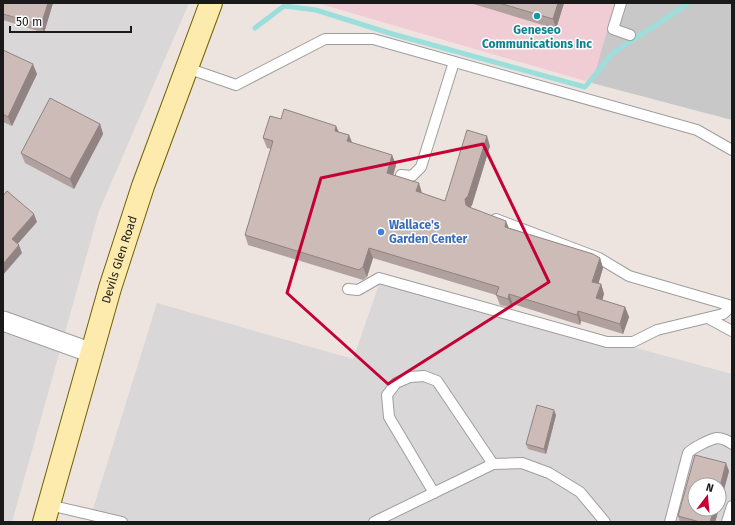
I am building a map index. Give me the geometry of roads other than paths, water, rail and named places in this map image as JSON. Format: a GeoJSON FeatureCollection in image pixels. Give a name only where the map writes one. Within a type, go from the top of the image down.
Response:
{"type":"FeatureCollection","features":[{"type":"Feature","properties":{"kind":"main road","name":"Devils Glen Road"},"geometry":{"type":"LineString","coordinates":[[46,514],[110,288],[143,186],[211,3]]}},
{"type":"Feature","properties":{"kind":"street"},"geometry":{"type":"LineString","coordinates":[[3,321],[92,353]]}},
{"type":"Feature","properties":{"kind":"lane"},"geometry":{"type":"LineString","coordinates":[[621,3],[613,29],[630,35]]}},
{"type":"Feature","properties":{"kind":"lane"},"geometry":{"type":"LineString","coordinates":[[186,68],[236,85],[325,39],[373,39],[697,130],[732,150]]}},
{"type":"Feature","properties":{"kind":"lane"},"geometry":{"type":"LineString","coordinates":[[401,175],[412,176],[421,167],[454,62]]}},
{"type":"Feature","properties":{"kind":"lane"},"geometry":{"type":"LineString","coordinates":[[488,216],[599,258],[629,276],[732,306]]}},
{"type":"Feature","properties":{"kind":"lane"},"geometry":{"type":"LineString","coordinates":[[348,288],[358,290],[379,278],[607,342],[632,342],[658,330],[723,314],[732,306]]}},
{"type":"Feature","properties":{"kind":"lane"},"geometry":{"type":"LineString","coordinates":[[708,318],[732,331]]}},
{"type":"Feature","properties":{"kind":"lane"},"geometry":{"type":"LineString","coordinates":[[434,493],[388,417],[387,395],[396,383],[410,377],[424,376],[437,381],[493,464]]}},
{"type":"Feature","properties":{"kind":"lane"},"geometry":{"type":"LineString","coordinates":[[670,522],[688,453],[693,448],[718,438],[732,444]]}},
{"type":"Feature","properties":{"kind":"lane"},"geometry":{"type":"LineString","coordinates":[[374,522],[493,464],[522,463],[549,473],[580,492],[605,522]]}},
{"type":"Feature","properties":{"kind":"lane"},"geometry":{"type":"LineString","coordinates":[[727,522],[732,506]]}},
{"type":"Feature","properties":{"kind":"lane"},"geometry":{"type":"LineString","coordinates":[[46,514],[122,522]]}},
{"type":"Feature","properties":{"kind":"waterway"},"geometry":{"type":"LineString","coordinates":[[255,28],[284,6],[316,10],[389,33],[585,87],[613,53],[689,3]]}},
{"type":"Feature","properties":{"kind":"place","name":"Geneseo Communications Inc"},"geometry":{"type":"Point","coordinates":[537,16]}},
{"type":"Feature","properties":{"kind":"place","name":"Wallace's Garden Center"},"geometry":{"type":"Point","coordinates":[381,232]}}]}
